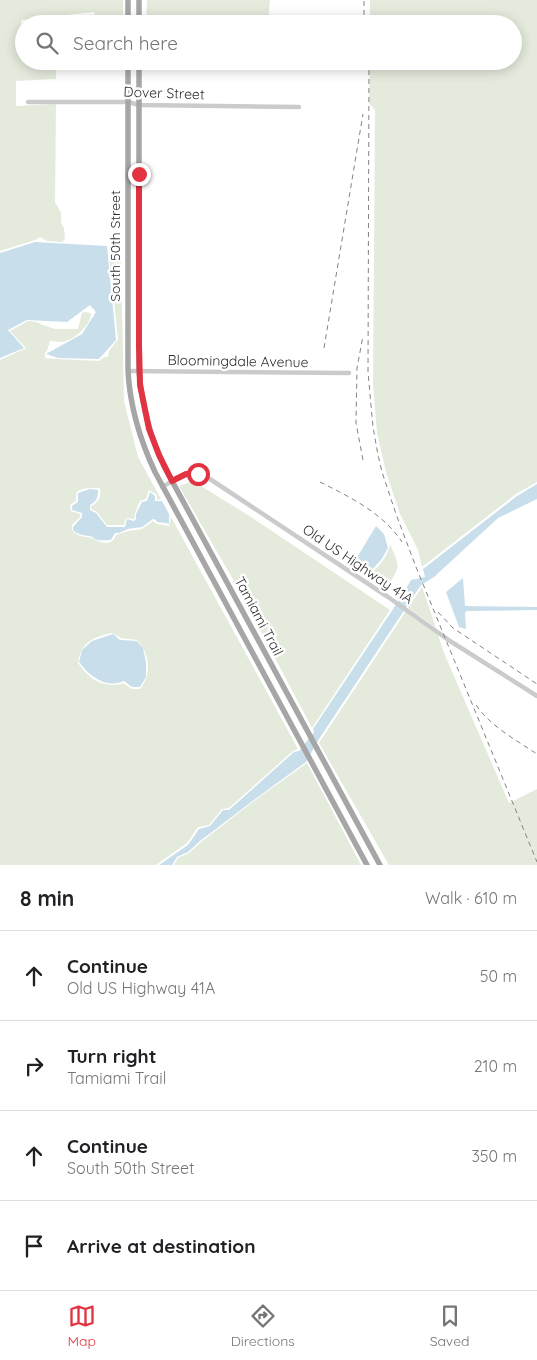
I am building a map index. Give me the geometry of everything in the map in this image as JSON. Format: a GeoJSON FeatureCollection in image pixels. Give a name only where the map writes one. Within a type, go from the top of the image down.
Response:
{"type":"FeatureCollection","features":[{"type":"Feature","properties":{"kind":"main road"},"geometry":{"type":"LineString","coordinates":[[128,0],[128,15]]}},
{"type":"Feature","properties":{"kind":"main road"},"geometry":{"type":"LineString","coordinates":[[139,15],[140,0]]}},
{"type":"Feature","properties":{"kind":"main road","name":"South 50th Street"},"geometry":{"type":"LineString","coordinates":[[128,70],[128,371]]}},
{"type":"Feature","properties":{"kind":"main road","name":"South 50th Street"},"geometry":{"type":"LineString","coordinates":[[139,70],[139,371]]}},
{"type":"Feature","properties":{"kind":"main road","name":"Tamiami Trail"},"geometry":{"type":"LineString","coordinates":[[128,371],[131,402],[138,431],[162,487],[367,865]]}},
{"type":"Feature","properties":{"kind":"main road","name":"Tamiami Trail"},"geometry":{"type":"LineString","coordinates":[[139,371],[142,400],[149,429],[159,455],[380,865]]}},
{"type":"Feature","properties":{"kind":"street","name":"Dover Street"},"geometry":{"type":"LineString","coordinates":[[28,102],[128,102],[139,105],[299,107]]}},
{"type":"Feature","properties":{"kind":"street"},"geometry":{"type":"LineString","coordinates":[[128,174],[139,174]]}},
{"type":"Feature","properties":{"kind":"street","name":"Bloomingdale Avenue"},"geometry":{"type":"LineString","coordinates":[[128,371],[349,374]]}},
{"type":"Feature","properties":{"kind":"street","name":"Old US Highway 41A"},"geometry":{"type":"LineString","coordinates":[[162,487],[186,474],[198,474],[210,479],[407,610],[450,641],[537,696]]}},
{"type":"Feature","properties":{"kind":"street"},"geometry":{"type":"LineString","coordinates":[[363,858],[373,853]]}},
{"type":"Feature","properties":{"kind":"green space"},"geometry":{"type":"Polygon","coordinates":[[[0,0],[123,0],[123,15],[95,15],[94,12],[67,15],[15,15],[15,70],[56,70],[56,79],[16,81],[16,106],[56,104],[55,202],[61,213],[61,223],[64,228],[65,239],[62,242],[47,241],[40,237],[0,251],[0,0]]]}},
{"type":"Feature","properties":{"kind":"green space"},"geometry":{"type":"Polygon","coordinates":[[[147,0],[270,0],[269,15],[146,15],[147,0]]]}},
{"type":"Feature","properties":{"kind":"green space"},"geometry":{"type":"Polygon","coordinates":[[[370,0],[537,0],[537,482],[516,494],[422,567],[418,550],[400,514],[386,472],[377,433],[373,384],[375,110],[369,103],[370,70],[522,70],[522,15],[370,15],[370,0]]]}},
{"type":"Feature","properties":{"kind":"green space"},"geometry":{"type":"Polygon","coordinates":[[[109,255],[121,259],[124,401],[138,457],[161,499],[157,500],[157,495],[149,490],[146,499],[140,501],[135,518],[126,518],[124,525],[107,525],[97,512],[91,509],[91,506],[99,499],[100,488],[79,490],[76,501],[70,505],[71,511],[80,514],[80,517],[72,525],[72,530],[81,536],[108,543],[116,535],[142,529],[153,521],[157,524],[169,526],[171,517],[298,749],[293,751],[229,808],[222,809],[209,825],[198,827],[187,843],[156,865],[0,865],[0,360],[26,348],[10,331],[28,321],[37,322],[55,329],[78,329],[82,313],[91,313],[89,322],[75,337],[64,342],[50,341],[45,358],[99,361],[104,357],[108,357],[109,351],[118,339],[109,255]],[[112,633],[99,636],[85,645],[78,663],[88,675],[99,682],[112,685],[123,683],[132,689],[140,689],[148,671],[145,651],[137,640],[121,638],[112,633]]]}},
{"type":"Feature","properties":{"kind":"green space"},"geometry":{"type":"Polygon","coordinates":[[[193,481],[251,517],[390,610],[312,728],[238,588],[179,486],[193,481]]]}},
{"type":"Feature","properties":{"kind":"green space"},"geometry":{"type":"Polygon","coordinates":[[[390,544],[398,566],[387,587],[384,587],[367,576],[382,562],[390,544]]]}},
{"type":"Feature","properties":{"kind":"green space"},"geometry":{"type":"Polygon","coordinates":[[[422,587],[436,628],[408,608],[422,587]]]}},
{"type":"Feature","properties":{"kind":"green space"},"geometry":{"type":"Polygon","coordinates":[[[406,611],[438,635],[509,803],[537,789],[537,865],[389,865],[319,743],[406,611]]]}},
{"type":"Feature","properties":{"kind":"green space"},"geometry":{"type":"Polygon","coordinates":[[[307,763],[361,865],[174,865],[178,858],[189,853],[262,795],[307,763]]]}},
{"type":"Feature","properties":{"kind":"water"},"geometry":{"type":"Polygon","coordinates":[[[35,242],[107,246],[116,340],[99,359],[58,358],[46,354],[82,334],[96,312],[90,305],[67,322],[27,320],[8,330],[24,348],[0,358],[0,253],[35,242]]]}},
{"type":"Feature","properties":{"kind":"water"},"geometry":{"type":"Polygon","coordinates":[[[537,484],[537,499],[498,518],[434,577],[421,585],[319,739],[306,762],[188,852],[177,857],[172,865],[159,865],[188,845],[199,829],[210,826],[223,810],[229,810],[294,752],[299,751],[314,732],[313,729],[411,580],[425,577],[423,569],[517,496],[537,484]]]}},
{"type":"Feature","properties":{"kind":"water"},"geometry":{"type":"Polygon","coordinates":[[[90,489],[98,490],[98,495],[97,499],[90,505],[90,510],[96,513],[107,527],[125,527],[127,519],[134,521],[142,502],[147,501],[150,492],[155,496],[155,501],[162,501],[169,514],[169,524],[157,522],[153,519],[142,527],[115,533],[111,540],[98,540],[79,534],[73,530],[73,527],[82,517],[82,513],[72,510],[72,506],[78,502],[78,493],[90,489]]]}},
{"type":"Feature","properties":{"kind":"water"},"geometry":{"type":"Polygon","coordinates":[[[376,526],[384,534],[388,548],[381,560],[369,573],[355,561],[376,526]]]}},
{"type":"Feature","properties":{"kind":"water"},"geometry":{"type":"Polygon","coordinates":[[[463,578],[465,606],[537,607],[537,610],[467,611],[465,613],[466,629],[459,627],[446,592],[463,578]]]}},
{"type":"Feature","properties":{"kind":"water"},"geometry":{"type":"Polygon","coordinates":[[[113,634],[120,640],[137,641],[143,648],[146,662],[146,677],[140,687],[132,687],[124,681],[111,683],[99,680],[79,662],[82,650],[92,641],[113,634]]]}},
{"type":"Feature","properties":{"kind":"railway"},"geometry":{"type":"LineString","coordinates":[[364,0],[364,15]]}},
{"type":"Feature","properties":{"kind":"railway"},"geometry":{"type":"LineString","coordinates":[[369,70],[368,372],[373,427],[378,455],[396,514],[416,567],[537,862]]}},
{"type":"Feature","properties":{"kind":"railway"},"geometry":{"type":"LineString","coordinates":[[324,348],[363,114]]}},
{"type":"Feature","properties":{"kind":"railway"},"geometry":{"type":"LineString","coordinates":[[363,336],[357,368],[356,423],[363,460]]}},
{"type":"Feature","properties":{"kind":"railway"},"geometry":{"type":"LineString","coordinates":[[320,482],[376,514],[402,542]]}},
{"type":"Feature","properties":{"kind":"railway"},"geometry":{"type":"LineString","coordinates":[[438,612],[453,628],[537,684]]}},
{"type":"Feature","properties":{"kind":"railway"},"geometry":{"type":"LineString","coordinates":[[476,705],[488,720],[537,754]]}},
{"type":"Feature","properties":{"kind":"route"},"geometry":{"type":"LineString","coordinates":[[139,174],[139,371],[145,414],[154,443],[172,481],[186,474],[198,474]]}}]}
